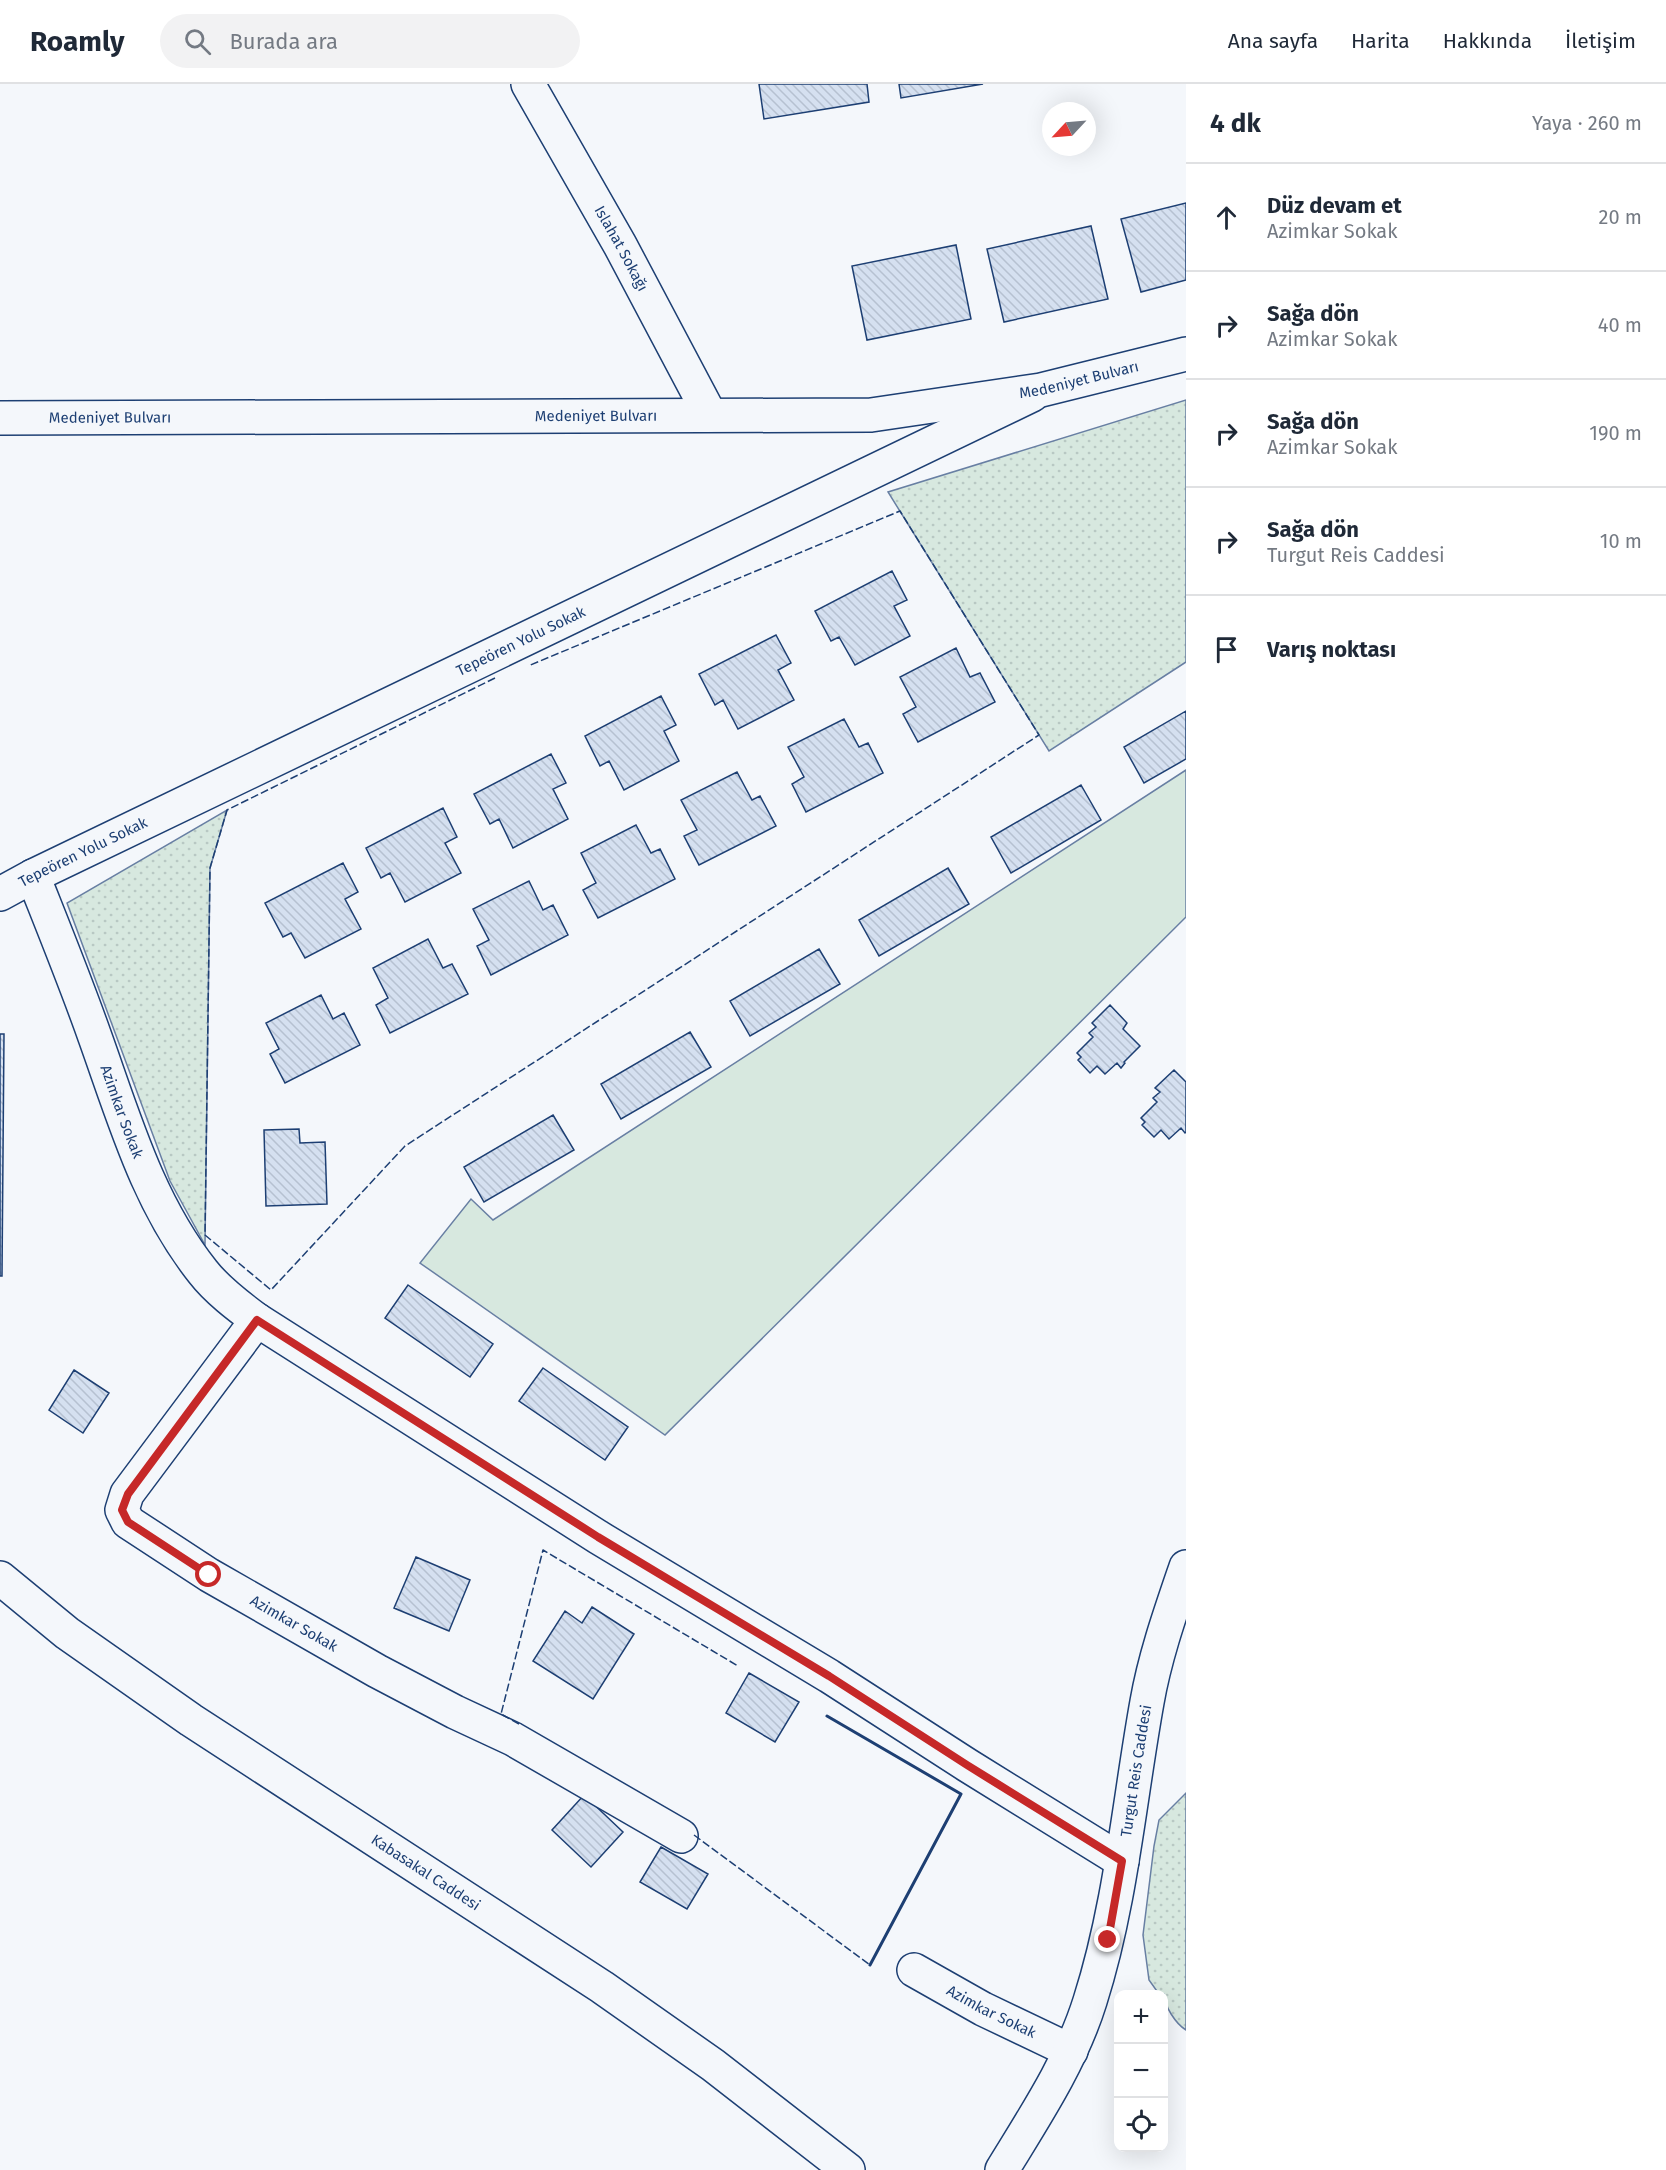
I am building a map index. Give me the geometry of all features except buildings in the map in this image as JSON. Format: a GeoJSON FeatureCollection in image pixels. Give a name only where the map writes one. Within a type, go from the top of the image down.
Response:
{"type":"FeatureCollection","features":[{"type":"Feature","properties":{"kind":"street","name":"Islahat Sokağı"},"geometry":{"type":"LineString","coordinates":[[528,84],[620,245],[711,415]]}},
{"type":"Feature","properties":{"kind":"street","name":"Medeniyet Bulvarı"},"geometry":{"type":"LineString","coordinates":[[0,418],[871,415],[1041,390],[1186,354]]}},
{"type":"Feature","properties":{"kind":"street","name":"Tepeören Yolu Sokak"},"geometry":{"type":"LineString","coordinates":[[0,894],[33,876],[1041,390]]}},
{"type":"Feature","properties":{"kind":"street","name":"Azimkar Sokak"},"geometry":{"type":"LineString","coordinates":[[33,876],[84,1005],[131,1138],[155,1197],[171,1226],[204,1273],[234,1303],[257,1320],[598,1537],[829,1676],[1122,1861]]}},
{"type":"Feature","properties":{"kind":"street","name":"Azimkar Sokak"},"geometry":{"type":"LineString","coordinates":[[257,1320],[128,1494],[122,1510],[128,1522],[209,1575],[455,1712],[513,1739],[681,1836]]}},
{"type":"Feature","properties":{"kind":"street","name":"Turgut Reis Caddesi"},"geometry":{"type":"LineString","coordinates":[[1002,2170],[1071,2051],[1090,2002],[1108,1940],[1148,1700],[1167,1622],[1186,1567]]}},
{"type":"Feature","properties":{"kind":"street","name":"Kabasakal Caddesi"},"geometry":{"type":"LineString","coordinates":[[0,1578],[67,1633],[191,1720],[602,1987],[712,2065],[848,2170]]}},
{"type":"Feature","properties":{"kind":"street","name":"Azimkar Sokak"},"geometry":{"type":"LineString","coordinates":[[914,1971],[983,2009],[1071,2051]]}},
{"type":"Feature","properties":{"kind":"shaded area"},"geometry":{"type":"Polygon","coordinates":[[[1186,400],[1186,662],[1049,751],[888,492],[1186,400]]]}},
{"type":"Feature","properties":{"kind":"shaded area"},"geometry":{"type":"Polygon","coordinates":[[[1186,770],[1186,917],[665,1435],[420,1263],[471,1199],[493,1220],[1186,770]]]}},
{"type":"Feature","properties":{"kind":"shaded area"},"geometry":{"type":"Polygon","coordinates":[[[227,810],[210,868],[205,1245],[170,1181],[67,903],[227,810]]]}},
{"type":"Feature","properties":{"kind":"shaded area"},"geometry":{"type":"Polygon","coordinates":[[[1186,1793],[1186,2030],[1178,2024],[1168,2008],[1168,1990],[1156,1990],[1149,1980],[1143,1935],[1159,1820],[1186,1793]]]}},
{"type":"Feature","properties":{"kind":"fence"},"geometry":{"type":"LineString","coordinates":[[495,678],[227,810],[210,868],[205,1235],[271,1290],[405,1146],[1039,735],[900,511],[528,666]]}},
{"type":"Feature","properties":{"kind":"fence"},"geometry":{"type":"LineString","coordinates":[[519,1724],[501,1714],[543,1550],[738,1666]]}},
{"type":"Feature","properties":{"kind":"fence"},"geometry":{"type":"LineString","coordinates":[[694,1835],[870,1965]]}},
{"type":"Feature","properties":{"kind":"wall"},"geometry":{"type":"LineString","coordinates":[[827,1716],[961,1794],[870,1965]]}},
{"type":"Feature","properties":{"kind":"route"},"geometry":{"type":"LineString","coordinates":[[209,1575],[144,1534],[128,1522],[122,1510],[128,1494],[257,1320],[598,1537],[829,1676],[1122,1861],[1108,1940]]}}]}
